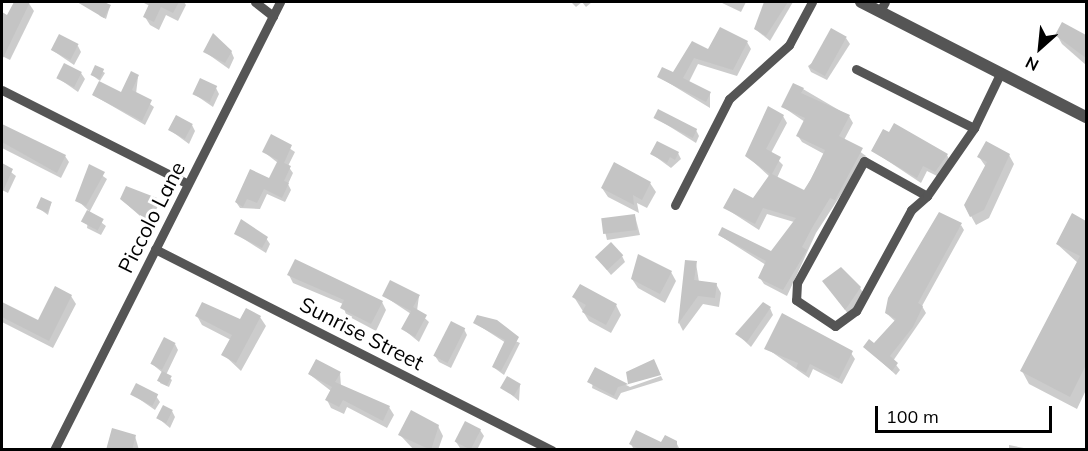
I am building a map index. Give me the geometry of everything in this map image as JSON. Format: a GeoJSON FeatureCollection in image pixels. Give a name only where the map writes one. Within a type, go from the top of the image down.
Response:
{"type":"FeatureCollection","features":[{"type":"Feature","properties":{"kind":"street"},"geometry":{"type":"LineString","coordinates":[[255,2],[273,16]]}},
{"type":"Feature","properties":{"kind":"street","name":"Piccolo Lane"},"geometry":{"type":"LineString","coordinates":[[54,450],[280,2]]}},
{"type":"Feature","properties":{"kind":"street"},"geometry":{"type":"LineString","coordinates":[[675,205],[729,99],[789,45],[812,2]]}},
{"type":"Feature","properties":{"kind":"street"},"geometry":{"type":"LineString","coordinates":[[861,2],[883,6],[1000,74],[1086,117]]}},
{"type":"Feature","properties":{"kind":"street"},"geometry":{"type":"LineString","coordinates":[[856,69],[974,128]]}},
{"type":"Feature","properties":{"kind":"street"},"geometry":{"type":"LineString","coordinates":[[927,196],[864,161],[797,283],[796,300],[835,326],[856,311],[911,210],[927,196],[974,128],[1000,74]]}},
{"type":"Feature","properties":{"kind":"street"},"geometry":{"type":"LineString","coordinates":[[2,90],[188,184]]}},
{"type":"Feature","properties":{"kind":"street","name":"Sunrise Street"},"geometry":{"type":"LineString","coordinates":[[155,249],[552,450]]}},
{"type":"Feature","properties":{"kind":"building"},"geometry":{"type":"Polygon","coordinates":[[[14,2],[30,2],[2,60],[2,12],[7,15],[14,2]]]}},
{"type":"Feature","properties":{"kind":"building"},"geometry":{"type":"Polygon","coordinates":[[[77,2],[104,2],[111,5],[104,18],[77,2]]]}},
{"type":"Feature","properties":{"kind":"building"},"geometry":{"type":"Polygon","coordinates":[[[150,2],[179,2],[173,13],[161,7],[154,22],[143,17],[150,2]]]}},
{"type":"Feature","properties":{"kind":"building"},"geometry":{"type":"Polygon","coordinates":[[[764,2],[788,2],[766,36],[754,29],[764,2]]]}},
{"type":"Feature","properties":{"kind":"building"},"geometry":{"type":"Polygon","coordinates":[[[1062,22],[1086,35],[1086,58],[1055,35],[1062,22]]]}},
{"type":"Feature","properties":{"kind":"building"},"geometry":{"type":"Polygon","coordinates":[[[720,27],[748,41],[733,70],[694,58],[683,78],[711,92],[706,102],[657,77],[662,67],[673,72],[692,41],[708,49],[720,27]]]}},
{"type":"Feature","properties":{"kind":"building"},"geometry":{"type":"Polygon","coordinates":[[[831,28],[847,37],[825,76],[809,67],[831,28]]]}},
{"type":"Feature","properties":{"kind":"building"},"geometry":{"type":"Polygon","coordinates":[[[213,33],[232,51],[225,63],[203,52],[213,33]]]}},
{"type":"Feature","properties":{"kind":"building"},"geometry":{"type":"Polygon","coordinates":[[[59,34],[79,44],[70,60],[51,50],[59,34]]]}},
{"type":"Feature","properties":{"kind":"building"},"geometry":{"type":"Polygon","coordinates":[[[64,63],[82,72],[74,87],[56,78],[64,63]]]}},
{"type":"Feature","properties":{"kind":"building"},"geometry":{"type":"Polygon","coordinates":[[[95,65],[104,69],[100,79],[91,75],[95,65]]]}},
{"type":"Feature","properties":{"kind":"building"},"geometry":{"type":"Polygon","coordinates":[[[131,71],[139,75],[132,90],[152,100],[142,121],[92,95],[99,81],[121,92],[131,71]]]}},
{"type":"Feature","properties":{"kind":"building"},"geometry":{"type":"Polygon","coordinates":[[[200,78],[217,86],[210,102],[192,94],[200,78]]]}},
{"type":"Feature","properties":{"kind":"building"},"geometry":{"type":"Polygon","coordinates":[[[793,83],[804,88],[801,93],[850,115],[839,136],[863,148],[835,200],[830,198],[813,226],[802,247],[807,250],[783,290],[758,278],[766,261],[718,235],[722,227],[771,251],[796,218],[763,208],[755,224],[723,208],[734,188],[753,198],[770,174],[745,156],[768,106],[784,115],[766,149],[781,157],[772,174],[804,190],[811,179],[825,150],[796,136],[805,118],[781,107],[793,83]]]}},
{"type":"Feature","properties":{"kind":"building"},"geometry":{"type":"Polygon","coordinates":[[[658,109],[697,129],[693,138],[653,118],[658,109]]]}},
{"type":"Feature","properties":{"kind":"building"},"geometry":{"type":"Polygon","coordinates":[[[176,115],[193,124],[185,139],[168,130],[176,115]]]}},
{"type":"Feature","properties":{"kind":"building"},"geometry":{"type":"Polygon","coordinates":[[[894,123],[948,154],[935,172],[923,166],[917,178],[871,151],[883,129],[889,132],[894,123]]]}},
{"type":"Feature","properties":{"kind":"building"},"geometry":{"type":"Polygon","coordinates":[[[2,124],[66,155],[57,173],[2,142],[2,124]]]}},
{"type":"Feature","properties":{"kind":"building"},"geometry":{"type":"Polygon","coordinates":[[[271,134],[292,145],[284,163],[291,166],[284,181],[289,183],[282,198],[264,189],[257,203],[247,199],[243,207],[235,202],[250,169],[269,178],[278,160],[262,152],[271,134]]]}},
{"type":"Feature","properties":{"kind":"building"},"geometry":{"type":"Polygon","coordinates":[[[657,141],[679,152],[675,160],[670,157],[667,163],[650,154],[657,141]]]}},
{"type":"Feature","properties":{"kind":"building"},"geometry":{"type":"Polygon","coordinates":[[[986,141],[1010,154],[984,210],[970,217],[964,205],[987,162],[977,157],[986,141]]]}},
{"type":"Feature","properties":{"kind":"building"},"geometry":{"type":"Polygon","coordinates":[[[614,162],[651,182],[642,200],[633,195],[634,205],[601,188],[614,162]]]}},
{"type":"Feature","properties":{"kind":"building"},"geometry":{"type":"Polygon","coordinates":[[[2,163],[13,169],[2,193],[2,163]]]}},
{"type":"Feature","properties":{"kind":"building"},"geometry":{"type":"Polygon","coordinates":[[[89,164],[105,172],[86,206],[75,201],[89,164]]]}},
{"type":"Feature","properties":{"kind":"building"},"geometry":{"type":"Polygon","coordinates":[[[126,186],[157,198],[146,220],[120,199],[126,186]]]}},
{"type":"Feature","properties":{"kind":"building"},"geometry":{"type":"Polygon","coordinates":[[[41,197],[52,202],[47,213],[36,208],[41,197]]]}},
{"type":"Feature","properties":{"kind":"building"},"geometry":{"type":"Polygon","coordinates":[[[87,210],[104,219],[98,230],[81,221],[87,210]]]}},
{"type":"Feature","properties":{"kind":"building"},"geometry":{"type":"Polygon","coordinates":[[[939,212],[962,223],[918,303],[923,306],[913,327],[890,356],[898,363],[892,371],[863,347],[869,339],[874,343],[896,319],[885,313],[888,298],[939,212]]]}},
{"type":"Feature","properties":{"kind":"building"},"geometry":{"type":"Polygon","coordinates":[[[1072,213],[1086,221],[1086,365],[1070,397],[1020,371],[1080,256],[1056,244],[1072,213]]]}},
{"type":"Feature","properties":{"kind":"building"},"geometry":{"type":"Polygon","coordinates":[[[635,214],[637,230],[603,234],[601,218],[635,214]]]}},
{"type":"Feature","properties":{"kind":"building"},"geometry":{"type":"Polygon","coordinates":[[[241,219],[268,237],[262,248],[234,234],[241,219]]]}},
{"type":"Feature","properties":{"kind":"building"},"geometry":{"type":"Polygon","coordinates":[[[611,242],[623,255],[607,270],[595,257],[611,242]]]}},
{"type":"Feature","properties":{"kind":"building"},"geometry":{"type":"Polygon","coordinates":[[[638,254],[672,271],[660,294],[631,279],[638,254]]]}},
{"type":"Feature","properties":{"kind":"building"},"geometry":{"type":"Polygon","coordinates":[[[295,259],[383,301],[371,324],[340,308],[344,300],[287,275],[295,259]]]}},
{"type":"Feature","properties":{"kind":"building"},"geometry":{"type":"Polygon","coordinates":[[[685,260],[697,261],[694,280],[717,283],[715,298],[698,296],[678,324],[685,260]]]}},
{"type":"Feature","properties":{"kind":"building"},"geometry":{"type":"Polygon","coordinates":[[[841,267],[861,287],[845,310],[822,281],[841,267]]]}},
{"type":"Feature","properties":{"kind":"building"},"geometry":{"type":"Polygon","coordinates":[[[390,280],[420,295],[413,307],[427,315],[415,337],[401,329],[411,311],[382,296],[390,280]]]}},
{"type":"Feature","properties":{"kind":"building"},"geometry":{"type":"Polygon","coordinates":[[[580,284],[617,304],[606,325],[582,312],[586,305],[572,297],[580,284]]]}},
{"type":"Feature","properties":{"kind":"building"},"geometry":{"type":"Polygon","coordinates":[[[55,286],[72,295],[49,341],[2,317],[2,302],[38,320],[55,286]]]}},
{"type":"Feature","properties":{"kind":"building"},"geometry":{"type":"Polygon","coordinates":[[[202,302],[240,319],[246,308],[261,316],[236,363],[221,355],[232,335],[195,316],[202,302]]]}},
{"type":"Feature","properties":{"kind":"building"},"geometry":{"type":"Polygon","coordinates":[[[763,302],[771,307],[747,342],[735,334],[763,302]]]}},
{"type":"Feature","properties":{"kind":"building"},"geometry":{"type":"Polygon","coordinates":[[[782,313],[853,351],[839,379],[810,364],[806,373],[796,368],[798,363],[764,349],[782,313]]]}},
{"type":"Feature","properties":{"kind":"building"},"geometry":{"type":"Polygon","coordinates":[[[477,315],[497,320],[519,337],[501,371],[492,367],[505,340],[473,323],[477,315]]]}},
{"type":"Feature","properties":{"kind":"building"},"geometry":{"type":"Polygon","coordinates":[[[451,321],[465,328],[448,363],[433,356],[451,321]]]}},
{"type":"Feature","properties":{"kind":"building"},"geometry":{"type":"Polygon","coordinates":[[[164,337],[176,343],[162,370],[150,364],[164,337]]]}},
{"type":"Feature","properties":{"kind":"building"},"geometry":{"type":"Polygon","coordinates":[[[316,359],[341,372],[335,382],[390,406],[383,421],[343,400],[339,407],[325,400],[332,387],[308,374],[316,359]]]}},
{"type":"Feature","properties":{"kind":"building"},"geometry":{"type":"Polygon","coordinates":[[[654,359],[661,375],[618,387],[614,396],[587,382],[595,367],[628,384],[626,372],[654,359]]]}},
{"type":"Feature","properties":{"kind":"building"},"geometry":{"type":"Polygon","coordinates":[[[162,371],[172,376],[167,386],[157,381],[162,371]]]}},
{"type":"Feature","properties":{"kind":"building"},"geometry":{"type":"Polygon","coordinates":[[[507,376],[521,384],[514,396],[500,388],[507,376]]]}},
{"type":"Feature","properties":{"kind":"building"},"geometry":{"type":"Polygon","coordinates":[[[136,383],[158,394],[152,406],[130,395],[136,383]]]}},
{"type":"Feature","properties":{"kind":"building"},"geometry":{"type":"Polygon","coordinates":[[[163,405],[173,410],[166,423],[156,418],[163,405]]]}},
{"type":"Feature","properties":{"kind":"building"},"geometry":{"type":"Polygon","coordinates":[[[411,410],[439,425],[431,450],[398,435],[411,410]]]}},
{"type":"Feature","properties":{"kind":"building"},"geometry":{"type":"Polygon","coordinates":[[[465,421],[481,429],[471,450],[455,441],[465,421]]]}},
{"type":"Feature","properties":{"kind":"building"},"geometry":{"type":"Polygon","coordinates":[[[112,428],[136,435],[132,450],[106,450],[112,428]]]}},
{"type":"Feature","properties":{"kind":"building"},"geometry":{"type":"Polygon","coordinates":[[[636,430],[661,442],[665,435],[677,441],[677,450],[641,450],[629,444],[636,430]]]}}]}
